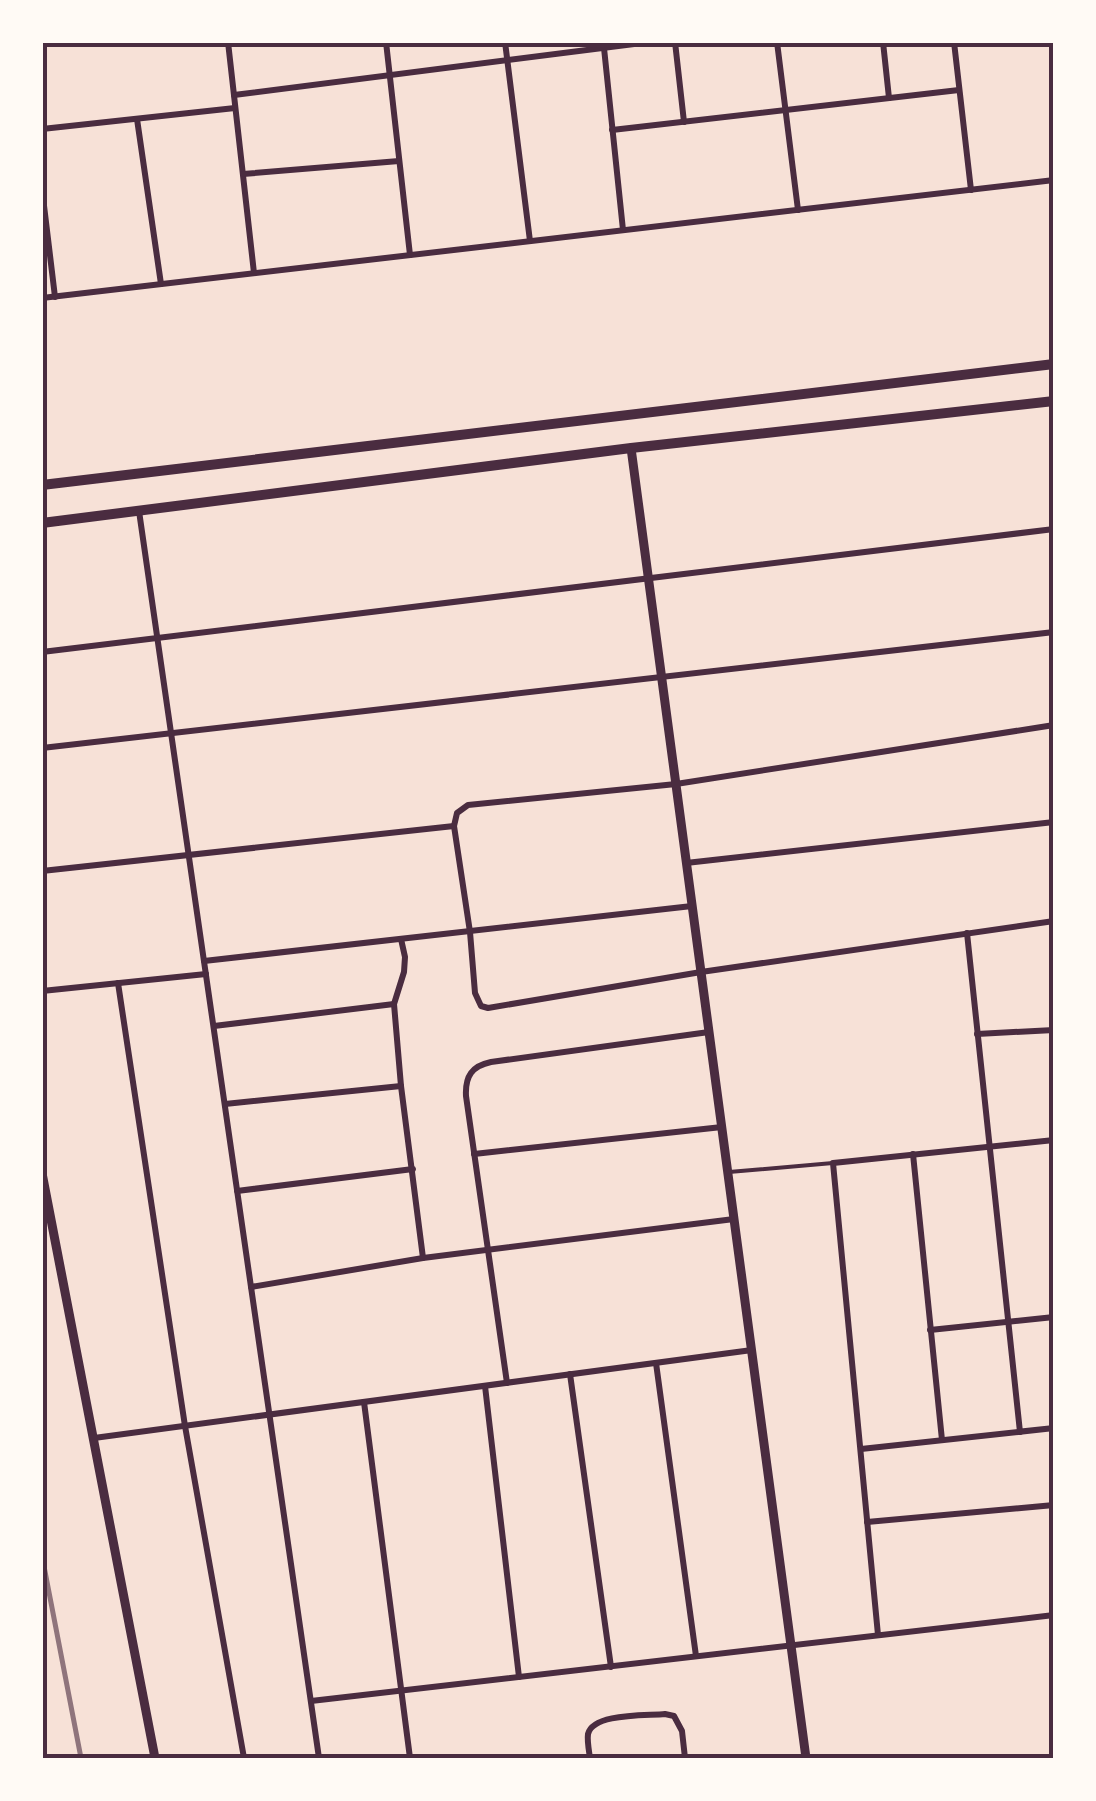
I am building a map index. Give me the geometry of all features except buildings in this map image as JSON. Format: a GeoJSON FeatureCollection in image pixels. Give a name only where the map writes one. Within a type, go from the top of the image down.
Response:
{"type":"FeatureCollection","features":[{"type":"Feature","properties":{"kind":"main road"},"geometry":{"type":"LineString","coordinates":[[42,485],[1054,364]]}},
{"type":"Feature","properties":{"kind":"main road"},"geometry":{"type":"LineString","coordinates":[[42,522],[630,448],[1054,401]]}},
{"type":"Feature","properties":{"kind":"street"},"geometry":{"type":"LineString","coordinates":[[228,42],[254,273]]}},
{"type":"Feature","properties":{"kind":"street"},"geometry":{"type":"LineString","coordinates":[[386,42],[410,255]]}},
{"type":"Feature","properties":{"kind":"street"},"geometry":{"type":"LineString","coordinates":[[504,42],[530,241]]}},
{"type":"Feature","properties":{"kind":"street"},"geometry":{"type":"LineString","coordinates":[[234,95],[650,42]]}},
{"type":"Feature","properties":{"kind":"street"},"geometry":{"type":"LineString","coordinates":[[675,42],[684,122]]}},
{"type":"Feature","properties":{"kind":"street"},"geometry":{"type":"LineString","coordinates":[[777,42],[798,210]]}},
{"type":"Feature","properties":{"kind":"street"},"geometry":{"type":"LineString","coordinates":[[883,42],[889,98]]}},
{"type":"Feature","properties":{"kind":"street"},"geometry":{"type":"LineString","coordinates":[[954,42],[971,190]]}},
{"type":"Feature","properties":{"kind":"street"},"geometry":{"type":"LineString","coordinates":[[604,48],[624,230]]}},
{"type":"Feature","properties":{"kind":"street"},"geometry":{"type":"LineString","coordinates":[[612,130],[959,90]]}},
{"type":"Feature","properties":{"kind":"street"},"geometry":{"type":"LineString","coordinates":[[42,129],[236,108]]}},
{"type":"Feature","properties":{"kind":"street"},"geometry":{"type":"LineString","coordinates":[[138,119],[161,284]]}},
{"type":"Feature","properties":{"kind":"street"},"geometry":{"type":"LineString","coordinates":[[243,174],[399,161]]}},
{"type":"Feature","properties":{"kind":"street"},"geometry":{"type":"LineString","coordinates":[[42,298],[1054,180]]}},
{"type":"Feature","properties":{"kind":"street"},"geometry":{"type":"LineString","coordinates":[[42,190],[55,296]]}},
{"type":"Feature","properties":{"kind":"street"},"geometry":{"type":"LineString","coordinates":[[630,448],[806,1758]]}},
{"type":"Feature","properties":{"kind":"street"},"geometry":{"type":"LineString","coordinates":[[139,511],[320,1758]]}},
{"type":"Feature","properties":{"kind":"street"},"geometry":{"type":"LineString","coordinates":[[42,652],[1054,529]]}},
{"type":"Feature","properties":{"kind":"street"},"geometry":{"type":"LineString","coordinates":[[42,748],[1054,632]]}},
{"type":"Feature","properties":{"kind":"street"},"geometry":{"type":"LineString","coordinates":[[1054,725],[676,784],[468,805],[456,813],[454,826],[477,1000],[488,1008],[701,972],[1054,921]]}},
{"type":"Feature","properties":{"kind":"street"},"geometry":{"type":"LineString","coordinates":[[686,863],[1054,822]]}},
{"type":"Feature","properties":{"kind":"street"},"geometry":{"type":"LineString","coordinates":[[42,871],[454,826]]}},
{"type":"Feature","properties":{"kind":"street"},"geometry":{"type":"LineString","coordinates":[[204,961],[692,906]]}},
{"type":"Feature","properties":{"kind":"street"},"geometry":{"type":"LineString","coordinates":[[966,933],[1020,1432]]}},
{"type":"Feature","properties":{"kind":"street"},"geometry":{"type":"LineString","coordinates":[[402,939],[404,972],[394,1004],[423,1258]]}},
{"type":"Feature","properties":{"kind":"street"},"geometry":{"type":"LineString","coordinates":[[42,991],[206,974]]}},
{"type":"Feature","properties":{"kind":"street"},"geometry":{"type":"LineString","coordinates":[[118,983],[185,1426],[244,1758]]}},
{"type":"Feature","properties":{"kind":"street"},"geometry":{"type":"LineString","coordinates":[[214,1026],[394,1004]]}},
{"type":"Feature","properties":{"kind":"street"},"geometry":{"type":"LineString","coordinates":[[978,1034],[1054,1030]]}},
{"type":"Feature","properties":{"kind":"street"},"geometry":{"type":"LineString","coordinates":[[507,1383],[465,1084],[470,1073],[479,1065],[709,1032]]}},
{"type":"Feature","properties":{"kind":"street"},"geometry":{"type":"LineString","coordinates":[[225,1104],[401,1086]]}},
{"type":"Feature","properties":{"kind":"street"},"geometry":{"type":"LineString","coordinates":[[474,1154],[722,1127]]}},
{"type":"Feature","properties":{"kind":"street"},"geometry":{"type":"LineString","coordinates":[[878,1635],[834,1163],[1054,1140]]}},
{"type":"Feature","properties":{"kind":"street"},"geometry":{"type":"LineString","coordinates":[[913,1154],[942,1440]]}},
{"type":"Feature","properties":{"kind":"street"},"geometry":{"type":"LineString","coordinates":[[237,1191],[412,1168]]}},
{"type":"Feature","properties":{"kind":"street"},"geometry":{"type":"LineString","coordinates":[[42,1173],[155,1758]]}},
{"type":"Feature","properties":{"kind":"street"},"geometry":{"type":"LineString","coordinates":[[251,1286],[423,1258],[734,1219]]}},
{"type":"Feature","properties":{"kind":"street"},"geometry":{"type":"LineString","coordinates":[[930,1330],[1054,1318]]}},
{"type":"Feature","properties":{"kind":"street"},"geometry":{"type":"LineString","coordinates":[[94,1438],[752,1350]]}},
{"type":"Feature","properties":{"kind":"street"},"geometry":{"type":"LineString","coordinates":[[656,1363],[696,1656]]}},
{"type":"Feature","properties":{"kind":"street"},"geometry":{"type":"LineString","coordinates":[[570,1374],[611,1666]]}},
{"type":"Feature","properties":{"kind":"street"},"geometry":{"type":"LineString","coordinates":[[485,1386],[518,1677]]}},
{"type":"Feature","properties":{"kind":"street"},"geometry":{"type":"LineString","coordinates":[[364,1402],[410,1758]]}},
{"type":"Feature","properties":{"kind":"street"},"geometry":{"type":"LineString","coordinates":[[860,1449],[1054,1428]]}},
{"type":"Feature","properties":{"kind":"street"},"geometry":{"type":"LineString","coordinates":[[867,1522],[1054,1504]]}},
{"type":"Feature","properties":{"kind":"street"},"geometry":{"type":"LineString","coordinates":[[311,1702],[1054,1614]]}},
{"type":"Feature","properties":{"kind":"street"},"geometry":{"type":"LineString","coordinates":[[590,1758],[588,1732],[594,1723],[665,1714],[680,1723],[685,1758]]}},
{"type":"Feature","properties":{"kind":"lane"},"geometry":{"type":"LineString","coordinates":[[728,1172],[834,1163]]}},
{"type":"Feature","properties":{"kind":"railway"},"geometry":{"type":"LineString","coordinates":[[42,1556],[81,1758]]}}]}
